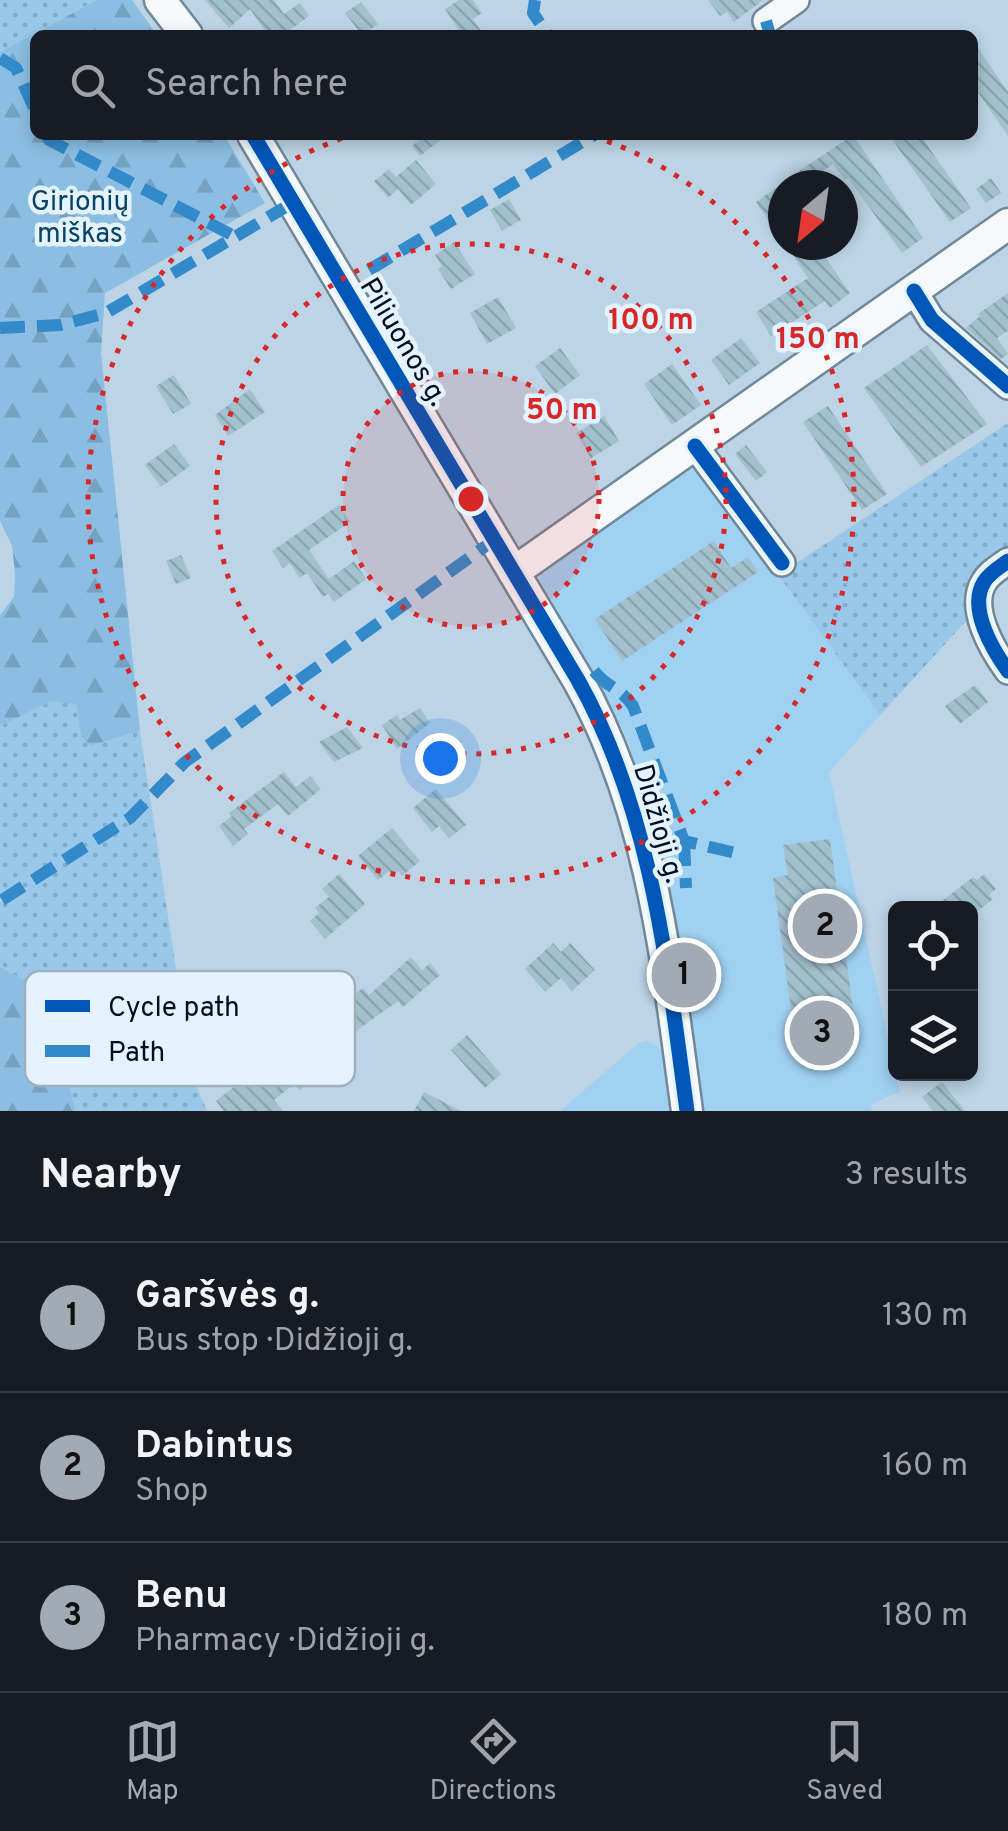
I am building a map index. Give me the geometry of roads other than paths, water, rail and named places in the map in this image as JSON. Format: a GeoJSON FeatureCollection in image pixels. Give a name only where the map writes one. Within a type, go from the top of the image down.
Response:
{"type":"FeatureCollection","features":[{"type":"Feature","properties":{"kind":"main road"},"geometry":{"type":"LineString","coordinates":[[160,0],[183,30]]}},
{"type":"Feature","properties":{"kind":"main road","name":"Piliuonos g."},"geometry":{"type":"LineString","coordinates":[[257,140],[514,572]]}},
{"type":"Feature","properties":{"kind":"main road"},"geometry":{"type":"LineString","coordinates":[[514,572],[1008,224]]}},
{"type":"Feature","properties":{"kind":"main road","name":"Didžioji g."},"geometry":{"type":"LineString","coordinates":[[514,572],[591,703],[628,793],[659,917],[687,1111]]}},
{"type":"Feature","properties":{"kind":"street"},"geometry":{"type":"LineString","coordinates":[[766,21],[796,0]]}},
{"type":"Feature","properties":{"kind":"street"},"geometry":{"type":"LineString","coordinates":[[914,291],[932,320],[1008,386]]}},
{"type":"Feature","properties":{"kind":"street"},"geometry":{"type":"LineString","coordinates":[[695,446],[782,563]]}},
{"type":"Feature","properties":{"kind":"street"},"geometry":{"type":"LineString","coordinates":[[1008,561],[986,577],[978,594],[981,618],[1008,671]]}},
{"type":"Feature","properties":{"kind":"place","name":"Dabintus"},"geometry":{"type":"Point","coordinates":[825,926]}},
{"type":"Feature","properties":{"kind":"place","name":"Garšvės g."},"geometry":{"type":"Point","coordinates":[684,975]}},
{"type":"Feature","properties":{"kind":"place","name":"Benu"},"geometry":{"type":"Point","coordinates":[822,1033]}},
{"type":"Feature","properties":{"kind":"park label","name":"Girionių miškas"},"geometry":{"type":"Point","coordinates":[80,216]}}]}
